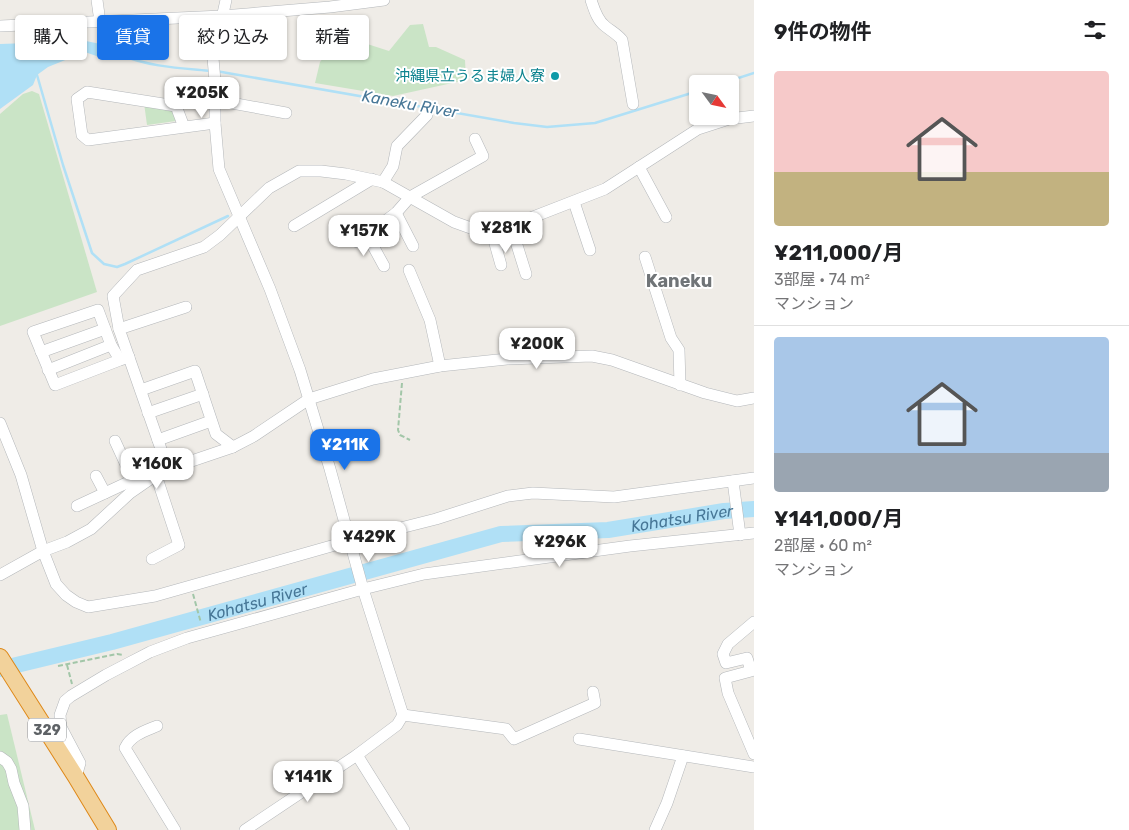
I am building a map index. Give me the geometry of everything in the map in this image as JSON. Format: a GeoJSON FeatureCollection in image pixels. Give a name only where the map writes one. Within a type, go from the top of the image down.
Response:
{"type":"FeatureCollection","features":[{"type":"Feature","properties":{"kind":"highway","name":"329"},"geometry":{"type":"LineString","coordinates":[[0,657],[108,830]]}},
{"type":"Feature","properties":{"kind":"street"},"geometry":{"type":"LineString","coordinates":[[97,0],[99,15]]}},
{"type":"Feature","properties":{"kind":"street"},"geometry":{"type":"LineString","coordinates":[[222,15],[226,0]]}},
{"type":"Feature","properties":{"kind":"street"},"geometry":{"type":"LineString","coordinates":[[234,15],[330,7],[384,0]]}},
{"type":"Feature","properties":{"kind":"street"},"geometry":{"type":"LineString","coordinates":[[591,0],[598,18],[622,40],[633,104]]}},
{"type":"Feature","properties":{"kind":"street"},"geometry":{"type":"LineString","coordinates":[[0,26],[97,22]]}},
{"type":"Feature","properties":{"kind":"street"},"geometry":{"type":"LineString","coordinates":[[213,60],[215,124],[219,169],[280,314],[310,399],[362,585],[403,715],[397,725],[357,755],[245,830]]}},
{"type":"Feature","properties":{"kind":"street"},"geometry":{"type":"LineString","coordinates":[[184,127],[176,106],[87,92],[77,99],[82,135],[88,140],[215,124]]}},
{"type":"Feature","properties":{"kind":"street"},"geometry":{"type":"LineString","coordinates":[[215,100],[286,113]]}},
{"type":"Feature","properties":{"kind":"street"},"geometry":{"type":"LineString","coordinates":[[294,226],[378,181],[393,166],[397,146],[427,114]]}},
{"type":"Feature","properties":{"kind":"street"},"geometry":{"type":"LineString","coordinates":[[124,358],[113,296],[138,270],[204,247],[220,235],[239,215],[270,188],[298,171],[321,170],[378,181],[454,222],[482,232],[492,233],[605,189],[698,129],[730,119],[754,116]]}},
{"type":"Feature","properties":{"kind":"street"},"geometry":{"type":"LineString","coordinates":[[357,242],[396,213],[410,197],[483,156],[475,139]]}},
{"type":"Feature","properties":{"kind":"street"},"geometry":{"type":"LineString","coordinates":[[639,167],[666,217]]}},
{"type":"Feature","properties":{"kind":"street"},"geometry":{"type":"LineString","coordinates":[[574,202],[590,250]]}},
{"type":"Feature","properties":{"kind":"street"},"geometry":{"type":"LineString","coordinates":[[396,213],[413,246]]}},
{"type":"Feature","properties":{"kind":"street"},"geometry":{"type":"LineString","coordinates":[[511,226],[526,274]]}},
{"type":"Feature","properties":{"kind":"street"},"geometry":{"type":"LineString","coordinates":[[492,233],[501,265]]}},
{"type":"Feature","properties":{"kind":"street"},"geometry":{"type":"LineString","coordinates":[[367,235],[384,266]]}},
{"type":"Feature","properties":{"kind":"street"},"geometry":{"type":"LineString","coordinates":[[645,257],[670,338],[678,350],[680,386]]}},
{"type":"Feature","properties":{"kind":"street"},"geometry":{"type":"LineString","coordinates":[[409,270],[430,320],[440,366]]}},
{"type":"Feature","properties":{"kind":"street"},"geometry":{"type":"LineString","coordinates":[[118,324],[186,306]]}},
{"type":"Feature","properties":{"kind":"street"},"geometry":{"type":"LineString","coordinates":[[124,358],[55,385],[33,332],[98,310],[111,345],[124,358],[141,390],[168,469]]}},
{"type":"Feature","properties":{"kind":"street"},"geometry":{"type":"LineString","coordinates":[[41,352],[105,329]]}},
{"type":"Feature","properties":{"kind":"street"},"geometry":{"type":"LineString","coordinates":[[48,370],[111,345]]}},
{"type":"Feature","properties":{"kind":"street"},"geometry":{"type":"LineString","coordinates":[[77,506],[168,469],[233,447],[254,436],[310,399],[373,379],[440,366],[507,359],[592,356],[612,360],[680,386],[737,401],[754,398]]}},
{"type":"Feature","properties":{"kind":"street"},"geometry":{"type":"LineString","coordinates":[[141,390],[195,372],[216,434],[233,447]]}},
{"type":"Feature","properties":{"kind":"street"},"geometry":{"type":"LineString","coordinates":[[148,413],[203,394]]}},
{"type":"Feature","properties":{"kind":"street"},"geometry":{"type":"LineString","coordinates":[[158,440],[211,421]]}},
{"type":"Feature","properties":{"kind":"street"},"geometry":{"type":"LineString","coordinates":[[0,423],[21,475],[43,551],[56,584],[66,595],[88,607],[155,596],[351,546],[508,496],[541,494],[614,497],[734,483],[754,478]]}},
{"type":"Feature","properties":{"kind":"street"},"geometry":{"type":"LineString","coordinates":[[115,440],[137,482]]}},
{"type":"Feature","properties":{"kind":"street"},"geometry":{"type":"LineString","coordinates":[[152,559],[179,545],[156,475]]}},
{"type":"Feature","properties":{"kind":"street"},"geometry":{"type":"LineString","coordinates":[[96,476],[105,493]]}},
{"type":"Feature","properties":{"kind":"street"},"geometry":{"type":"LineString","coordinates":[[0,575],[43,551],[67,542],[91,529],[137,482]]}},
{"type":"Feature","properties":{"kind":"street"},"geometry":{"type":"LineString","coordinates":[[734,483],[740,531]]}},
{"type":"Feature","properties":{"kind":"street"},"geometry":{"type":"LineString","coordinates":[[76,776],[80,763],[61,728],[60,715],[62,707],[71,696],[129,663],[150,652],[187,638],[362,585],[448,570],[740,531],[754,533]]}},
{"type":"Feature","properties":{"kind":"street"},"geometry":{"type":"LineString","coordinates":[[754,622],[728,644],[723,654],[726,663],[747,658],[751,671],[725,678],[728,693],[754,754]]}},
{"type":"Feature","properties":{"kind":"street"},"geometry":{"type":"LineString","coordinates":[[403,715],[506,729],[514,739],[595,704],[593,692]]}},
{"type":"Feature","properties":{"kind":"street"},"geometry":{"type":"LineString","coordinates":[[157,726],[128,740],[125,748],[175,830]]}},
{"type":"Feature","properties":{"kind":"street"},"geometry":{"type":"LineString","coordinates":[[579,739],[754,767]]}},
{"type":"Feature","properties":{"kind":"street"},"geometry":{"type":"LineString","coordinates":[[357,755],[404,830]]}},
{"type":"Feature","properties":{"kind":"street"},"geometry":{"type":"LineString","coordinates":[[655,830],[667,803],[683,756]]}},
{"type":"Feature","properties":{"kind":"street"},"geometry":{"type":"LineString","coordinates":[[0,757],[11,768],[22,806],[24,830]]}},
{"type":"Feature","properties":{"kind":"path"},"geometry":{"type":"LineString","coordinates":[[403,373],[398,430],[400,435],[410,440]]}},
{"type":"Feature","properties":{"kind":"path"},"geometry":{"type":"LineString","coordinates":[[192,592],[202,628]]}},
{"type":"Feature","properties":{"kind":"path"},"geometry":{"type":"LineString","coordinates":[[58,666],[117,654],[124,654],[129,663]]}},
{"type":"Feature","properties":{"kind":"path"},"geometry":{"type":"LineString","coordinates":[[67,665],[69,678]]}},
{"type":"Feature","properties":{"kind":"green space"},"geometry":{"type":"Polygon","coordinates":[[[423,24],[429,47],[436,47],[465,60],[466,80],[393,96],[315,83],[322,60],[369,60],[369,45],[389,51],[410,25],[423,24]]]}},
{"type":"Feature","properties":{"kind":"green space"},"geometry":{"type":"Polygon","coordinates":[[[32,91],[39,94],[97,292],[0,326],[0,114],[23,94],[32,91]]]}},
{"type":"Feature","properties":{"kind":"green space"},"geometry":{"type":"Polygon","coordinates":[[[144,103],[175,109],[176,121],[147,125],[144,103]]]}},
{"type":"Feature","properties":{"kind":"green space"},"geometry":{"type":"Polygon","coordinates":[[[7,714],[35,830],[0,830],[0,715],[7,714]]]}},
{"type":"Feature","properties":{"kind":"water"},"geometry":{"type":"Polygon","coordinates":[[[87,41],[97,43],[97,56],[87,53],[87,41]]]}},
{"type":"Feature","properties":{"kind":"water"},"geometry":{"type":"Polygon","coordinates":[[[15,43],[15,60],[65,60],[48,67],[37,75],[33,85],[0,109],[0,44],[15,43]]]}},
{"type":"Feature","properties":{"kind":"waterway","name":"Kaneku River"},"geometry":{"type":"LineString","coordinates":[[136,60],[154,65],[211,71]]}},
{"type":"Feature","properties":{"kind":"waterway","name":"Kaneku River"},"geometry":{"type":"LineString","coordinates":[[216,71],[514,123],[547,127],[595,123],[689,94]]}},
{"type":"Feature","properties":{"kind":"waterway","name":"Kaneku River"},"geometry":{"type":"LineString","coordinates":[[739,78],[754,73]]}},
{"type":"Feature","properties":{"kind":"waterway"},"geometry":{"type":"LineString","coordinates":[[37,75],[63,165],[92,253],[104,264],[117,267],[125,264],[228,216]]}},
{"type":"Feature","properties":{"kind":"waterway","name":"Kohatsu River"},"geometry":{"type":"LineString","coordinates":[[0,669],[112,642],[501,534],[608,530],[724,511],[754,509]]}},
{"type":"Feature","properties":{"kind":"place","name":"沖縄県立うるま婦人寮"},"geometry":{"type":"Point","coordinates":[555,76]}},
{"type":"Feature","properties":{"kind":"district","name":"Kaneku"},"geometry":{"type":"Point","coordinates":[679,281]}}]}
